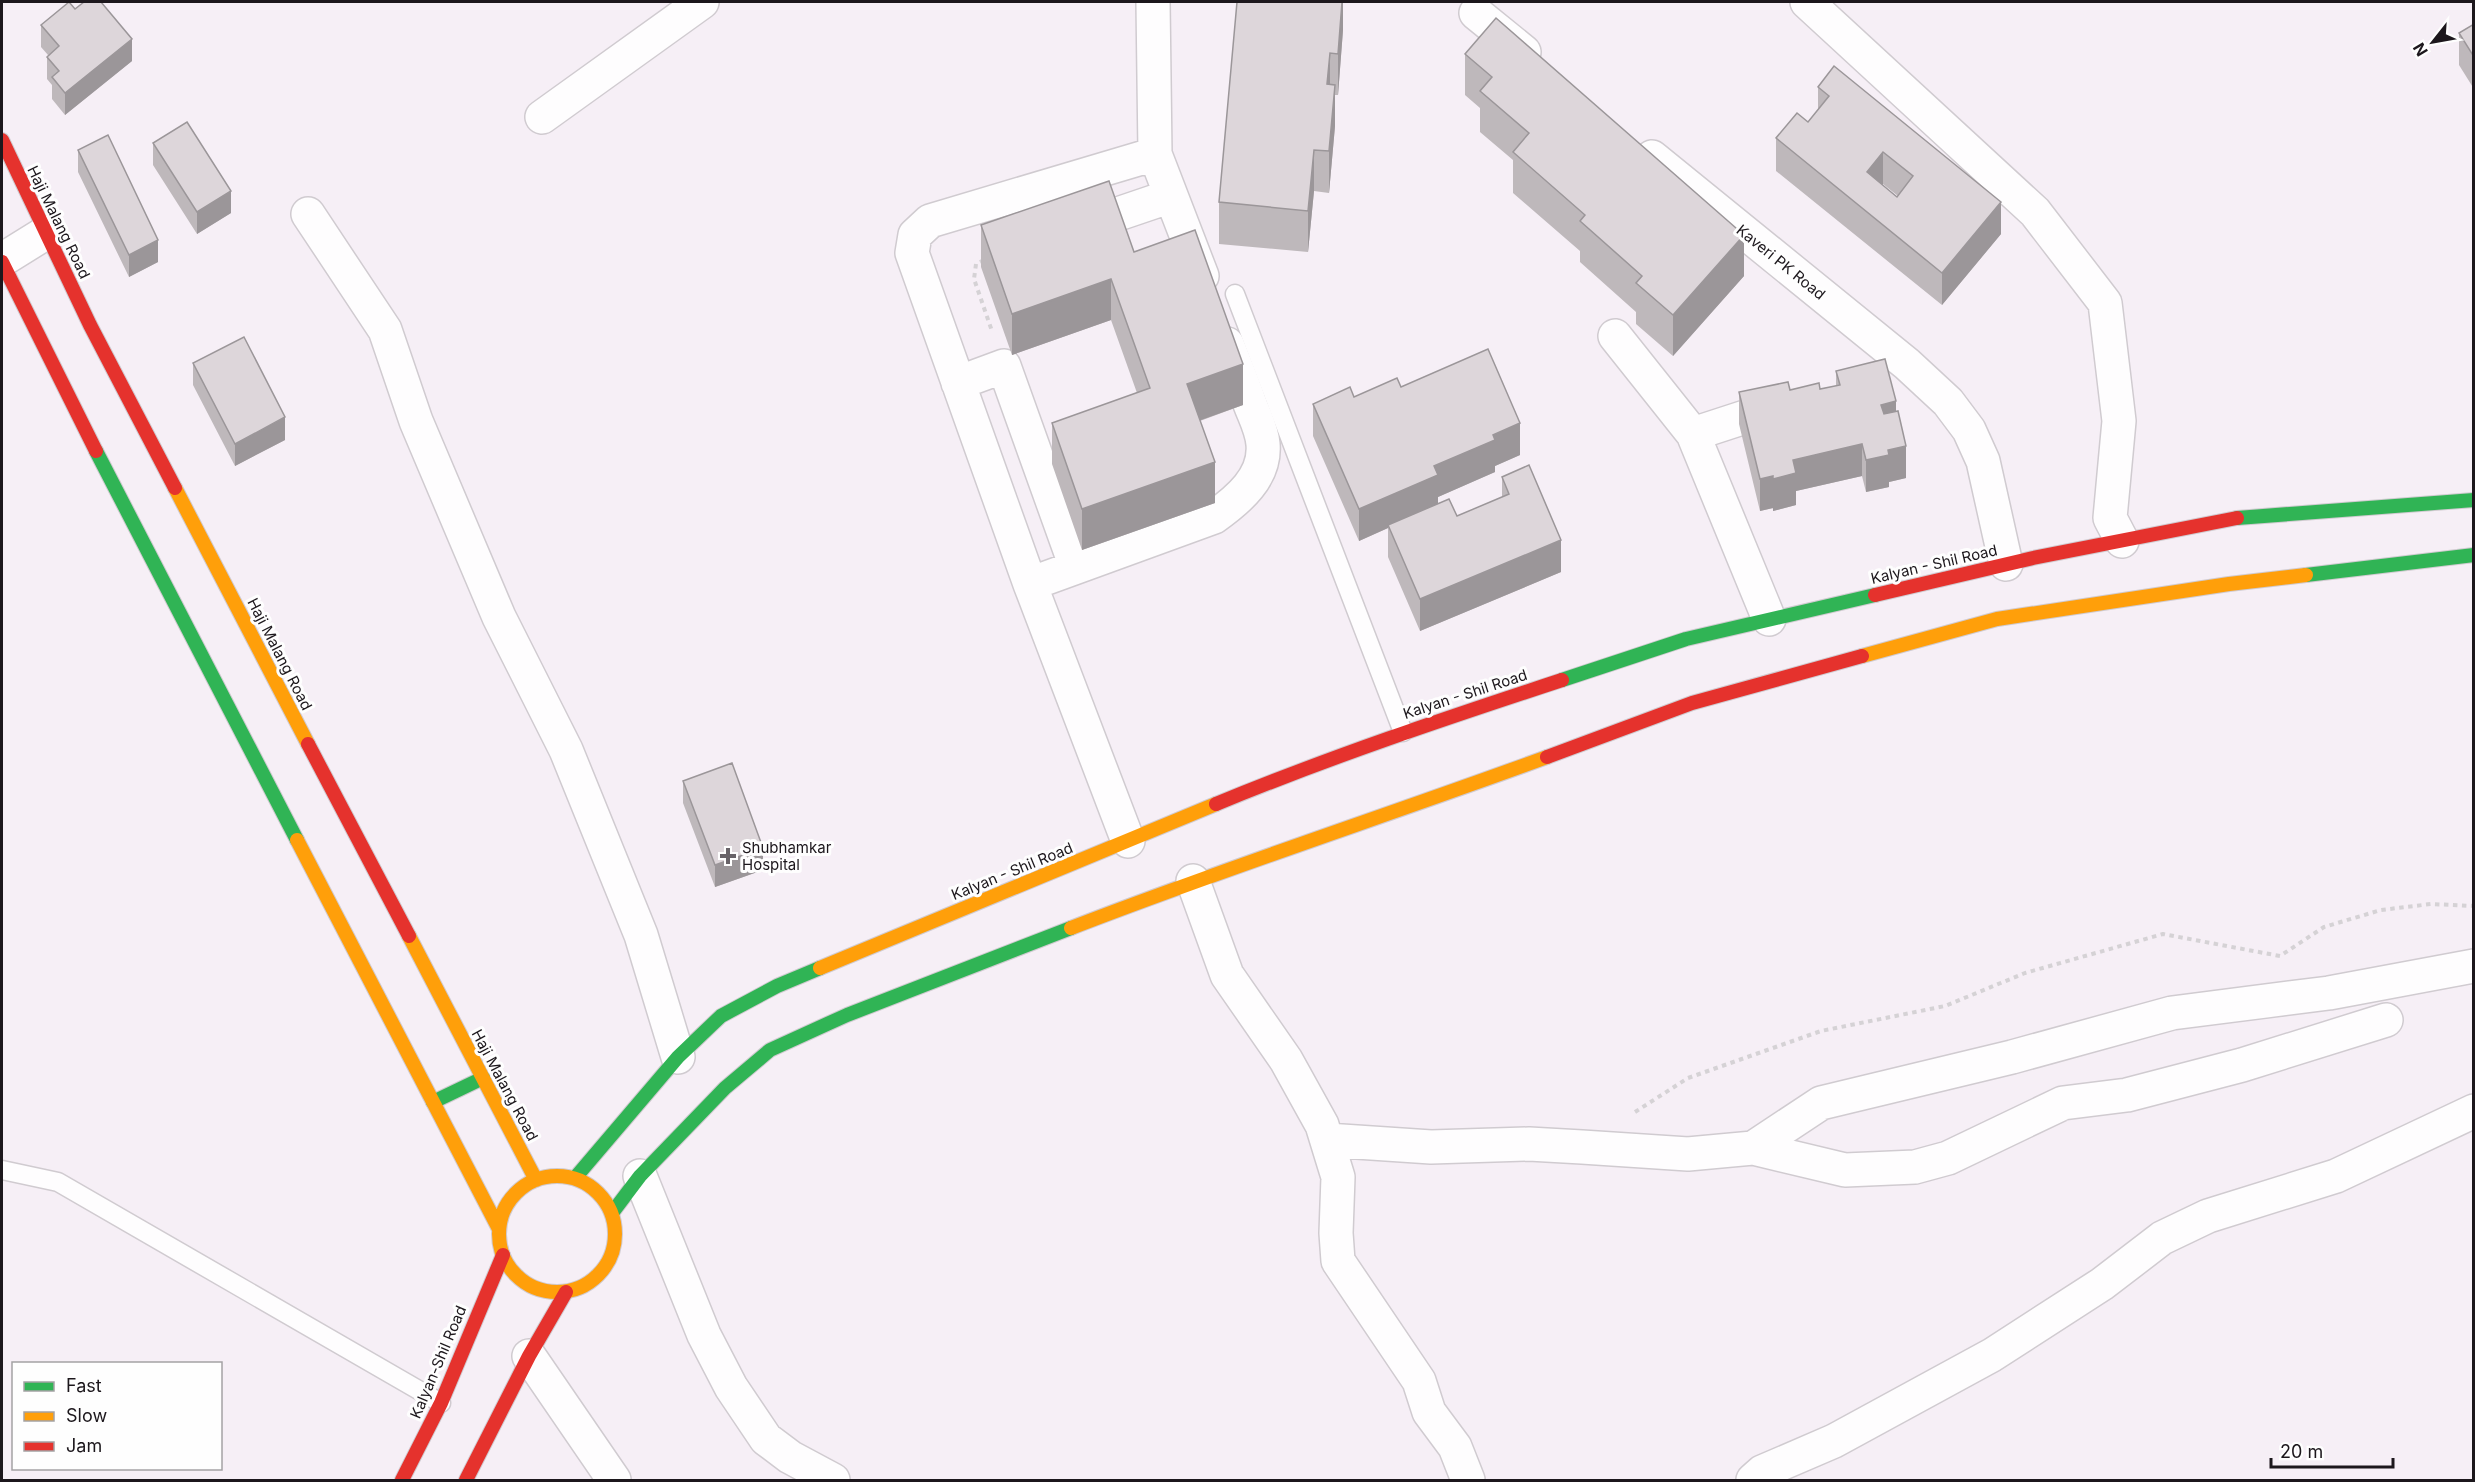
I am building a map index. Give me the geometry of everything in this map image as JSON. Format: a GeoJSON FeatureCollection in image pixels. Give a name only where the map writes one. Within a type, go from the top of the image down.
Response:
{"type":"FeatureCollection","features":[{"type":"Feature","properties":{"kind":"main road","name":"Haji Malang Road"},"geometry":{"type":"LineString","coordinates":[[2,140],[95,335],[536,1180]]}},
{"type":"Feature","properties":{"kind":"main road"},"geometry":{"type":"LineString","coordinates":[[2,261],[55,372],[499,1229],[503,1256],[518,1277],[540,1290],[566,1292],[591,1283],[608,1264],[616,1239],[612,1213],[596,1190],[575,1178],[548,1176],[524,1185],[506,1204],[499,1229]]}},
{"type":"Feature","properties":{"kind":"main road","name":"Kalyan - Shil Road"},"geometry":{"type":"LineString","coordinates":[[575,1178],[678,1057],[721,1016],[777,986],[1286,775],[1402,732],[1686,639],[2006,564],[2239,518],[2474,500]]}},
{"type":"Feature","properties":{"kind":"main road"},"geometry":{"type":"LineString","coordinates":[[612,1213],[640,1176],[725,1088],[770,1050],[847,1015],[1193,881],[1430,800],[1692,703],[1997,619],[2229,584],[2474,555]]}},
{"type":"Feature","properties":{"kind":"main road"},"geometry":{"type":"LineString","coordinates":[[433,1102],[483,1078]]}},
{"type":"Feature","properties":{"kind":"main road","name":"Kalyan-Shil Road"},"geometry":{"type":"LineString","coordinates":[[402,1480],[441,1403],[503,1256]]}},
{"type":"Feature","properties":{"kind":"main road"},"geometry":{"type":"LineString","coordinates":[[466,1480],[529,1356],[566,1292]]}},
{"type":"Feature","properties":{"kind":"street"},"geometry":{"type":"LineString","coordinates":[[542,117],[702,2]]}},
{"type":"Feature","properties":{"kind":"street"},"geometry":{"type":"LineString","coordinates":[[1030,584],[1214,517],[1236,501],[1254,480],[1261,465],[1263,444],[1260,429],[1155,154],[1153,2]]}},
{"type":"Feature","properties":{"kind":"street"},"geometry":{"type":"LineString","coordinates":[[1807,2],[2036,212],[2105,303],[2119,421],[2110,518],[2122,541]]}},
{"type":"Feature","properties":{"kind":"street"},"geometry":{"type":"LineString","coordinates":[[1476,13],[1549,73]]}},
{"type":"Feature","properties":{"kind":"street","name":"Kaveri PK Road"},"geometry":{"type":"LineString","coordinates":[[1632,140],[1892,369],[1948,402],[1969,430],[1983,461],[2006,564]]}},
{"type":"Feature","properties":{"kind":"street"},"geometry":{"type":"LineString","coordinates":[[1128,841],[1030,584],[912,254],[915,235],[930,221],[1155,154]]}},
{"type":"Feature","properties":{"kind":"street"},"geometry":{"type":"LineString","coordinates":[[1115,215],[1171,196]]}},
{"type":"Feature","properties":{"kind":"street"},"geometry":{"type":"LineString","coordinates":[[308,214],[385,330],[416,421],[495,606],[566,750],[642,935],[678,1057]]}},
{"type":"Feature","properties":{"kind":"street"},"geometry":{"type":"LineString","coordinates":[[2,261],[47,232]]}},
{"type":"Feature","properties":{"kind":"street"},"geometry":{"type":"LineString","coordinates":[[1615,336],[1693,434],[1769,619]]}},
{"type":"Feature","properties":{"kind":"street"},"geometry":{"type":"LineString","coordinates":[[958,383],[1004,366],[1076,567]]}},
{"type":"Feature","properties":{"kind":"street"},"geometry":{"type":"LineString","coordinates":[[1693,434],[1814,394]]}},
{"type":"Feature","properties":{"kind":"street"},"geometry":{"type":"LineString","coordinates":[[995,486],[1041,468]]}},
{"type":"Feature","properties":{"kind":"street"},"geometry":{"type":"LineString","coordinates":[[1193,881],[1227,975],[1286,1060],[1322,1125],[1338,1177],[1336,1233],[1338,1261],[1419,1381],[1429,1412],[1455,1447],[1468,1480]]}},
{"type":"Feature","properties":{"kind":"street"},"geometry":{"type":"LineString","coordinates":[[1753,1148],[1821,1103],[2013,1057],[2172,1013],[2329,993],[2474,966]]}},
{"type":"Feature","properties":{"kind":"street"},"geometry":{"type":"LineString","coordinates":[[1327,1140],[1431,1147],[1540,1145],[1688,1154],[1753,1148],[1845,1170],[1915,1167],[1948,1158],[2063,1103],[2127,1095],[2242,1065],[2386,1020]]}},
{"type":"Feature","properties":{"kind":"street"},"geometry":{"type":"LineString","coordinates":[[1752,1480],[1762,1472],[1834,1441],[1992,1355],[2102,1284],[2162,1239],[2208,1216],[2336,1176],[2474,1111]]}},
{"type":"Feature","properties":{"kind":"street"},"geometry":{"type":"LineString","coordinates":[[640,1176],[704,1335],[731,1387],[766,1439],[790,1457],[833,1480]]}},
{"type":"Feature","properties":{"kind":"street"},"geometry":{"type":"LineString","coordinates":[[529,1356],[614,1480]]}},
{"type":"Feature","properties":{"kind":"lane"},"geometry":{"type":"LineString","coordinates":[[1235,294],[1402,732]]}},
{"type":"Feature","properties":{"kind":"lane"},"geometry":{"type":"LineString","coordinates":[[2,1170],[58,1182],[441,1403]]}},
{"type":"Feature","properties":{"kind":"path"},"geometry":{"type":"LineString","coordinates":[[993,257],[976,264],[975,279],[1004,366]]}},
{"type":"Feature","properties":{"kind":"path"},"geometry":{"type":"LineString","coordinates":[[1630,1116],[1688,1078],[1821,1031],[1945,1006],[2025,973],[2163,934],[2280,956],[2324,927],[2381,910],[2431,904],[2474,906]]}},
{"type":"Feature","properties":{"kind":"building"},"geometry":{"type":"Polygon","coordinates":[[[69,2],[75,9],[84,2],[101,2],[132,39],[65,93],[52,77],[59,71],[47,57],[59,46],[41,25],[69,2]]]}},
{"type":"Feature","properties":{"kind":"building"},"geometry":{"type":"Polygon","coordinates":[[[1237,2],[1342,2],[1338,54],[1330,53],[1327,84],[1335,85],[1329,151],[1314,150],[1308,211],[1219,202],[1237,2]]]}},
{"type":"Feature","properties":{"kind":"building"},"geometry":{"type":"Polygon","coordinates":[[[1496,18],[1744,235],[1673,315],[1636,283],[1642,276],[1580,221],[1585,215],[1513,152],[1529,133],[1480,91],[1492,77],[1465,54],[1496,18]]]}},
{"type":"Feature","properties":{"kind":"building"},"geometry":{"type":"Polygon","coordinates":[[[2474,24],[2474,57],[2459,33],[2474,24]]]}},
{"type":"Feature","properties":{"kind":"building"},"geometry":{"type":"Polygon","coordinates":[[[1834,66],[2001,202],[1942,273],[1776,138],[1797,113],[1808,122],[1829,96],[1818,87],[1834,66]],[[1883,152],[1867,172],[1897,197],[1913,176],[1883,152]]]}},
{"type":"Feature","properties":{"kind":"building"},"geometry":{"type":"Polygon","coordinates":[[[187,122],[231,191],[197,212],[153,143],[187,122]]]}},
{"type":"Feature","properties":{"kind":"building"},"geometry":{"type":"Polygon","coordinates":[[[108,135],[158,240],[129,255],[78,150],[108,135]]]}},
{"type":"Feature","properties":{"kind":"building"},"geometry":{"type":"Polygon","coordinates":[[[1109,181],[1134,252],[1195,230],[1243,364],[1187,384],[1215,462],[1082,509],[1052,423],[1150,388],[1111,279],[1012,314],[981,225],[1109,181]]]}},
{"type":"Feature","properties":{"kind":"building"},"geometry":{"type":"Polygon","coordinates":[[[244,337],[285,417],[235,444],[193,363],[244,337]]]}},
{"type":"Feature","properties":{"kind":"building"},"geometry":{"type":"Polygon","coordinates":[[[1488,349],[1520,423],[1493,435],[1495,440],[1434,466],[1438,475],[1359,509],[1313,404],[1350,387],[1354,397],[1397,378],[1401,387],[1488,349]]]}},
{"type":"Feature","properties":{"kind":"building"},"geometry":{"type":"Polygon","coordinates":[[[1885,359],[1896,401],[1881,405],[1884,414],[1898,411],[1906,446],[1888,450],[1889,455],[1866,460],[1862,444],[1793,460],[1796,473],[1773,479],[1773,476],[1760,479],[1739,392],[1788,382],[1790,390],[1819,383],[1820,389],[1840,385],[1836,371],[1885,359]]]}},
{"type":"Feature","properties":{"kind":"building"},"geometry":{"type":"Polygon","coordinates":[[[1529,465],[1561,540],[1420,599],[1388,525],[1449,499],[1457,516],[1509,494],[1502,477],[1529,465]]]}},
{"type":"Feature","properties":{"kind":"building"},"geometry":{"type":"Polygon","coordinates":[[[732,763],[763,848],[715,865],[683,781],[732,763]]]}},
{"type":"Feature","properties":{"kind":"traffic: fast"},"geometry":{"type":"LineString","coordinates":[[96,451],[297,840]]}},
{"type":"Feature","properties":{"kind":"traffic: fast"},"geometry":{"type":"LineString","coordinates":[[2237,518],[2474,500]]}},
{"type":"Feature","properties":{"kind":"traffic: fast"},"geometry":{"type":"LineString","coordinates":[[2306,575],[2474,555]]}},
{"type":"Feature","properties":{"kind":"traffic: fast"},"geometry":{"type":"LineString","coordinates":[[1562,680],[1686,639],[1875,595]]}},
{"type":"Feature","properties":{"kind":"traffic: fast"},"geometry":{"type":"LineString","coordinates":[[612,1213],[640,1176],[725,1088],[770,1050],[847,1015],[1071,928]]}},
{"type":"Feature","properties":{"kind":"traffic: fast"},"geometry":{"type":"LineString","coordinates":[[575,1178],[678,1057],[721,1016],[777,986],[820,968]]}},
{"type":"Feature","properties":{"kind":"traffic: fast"},"geometry":{"type":"LineString","coordinates":[[433,1102],[483,1078]]}},
{"type":"Feature","properties":{"kind":"traffic: slow"},"geometry":{"type":"LineString","coordinates":[[175,488],[308,744]]}},
{"type":"Feature","properties":{"kind":"traffic: slow"},"geometry":{"type":"LineString","coordinates":[[1862,656],[1997,619],[2229,584],[2306,575]]}},
{"type":"Feature","properties":{"kind":"traffic: slow"},"geometry":{"type":"LineString","coordinates":[[1071,928],[1547,757]]}},
{"type":"Feature","properties":{"kind":"traffic: slow"},"geometry":{"type":"LineString","coordinates":[[820,968],[1216,804]]}},
{"type":"Feature","properties":{"kind":"traffic: slow"},"geometry":{"type":"LineString","coordinates":[[297,840],[499,1229]]}},
{"type":"Feature","properties":{"kind":"traffic: slow"},"geometry":{"type":"LineString","coordinates":[[409,936],[536,1180]]}},
{"type":"Feature","properties":{"kind":"traffic: slow"},"geometry":{"type":"LineString","coordinates":[[557,1176],[579,1180],[598,1193],[611,1212],[615,1234],[611,1256],[598,1275],[579,1288],[557,1292],[535,1288],[516,1275],[503,1256],[499,1234],[503,1212],[516,1193],[535,1180],[557,1176]]}},
{"type":"Feature","properties":{"kind":"traffic: jam"},"geometry":{"type":"LineString","coordinates":[[2,140],[90,325],[175,488]]}},
{"type":"Feature","properties":{"kind":"traffic: jam"},"geometry":{"type":"LineString","coordinates":[[2,262],[96,451]]}},
{"type":"Feature","properties":{"kind":"traffic: jam"},"geometry":{"type":"LineString","coordinates":[[1875,595],[2033,558],[2237,518]]}},
{"type":"Feature","properties":{"kind":"traffic: jam"},"geometry":{"type":"LineString","coordinates":[[1547,757],[1692,703],[1862,656]]}},
{"type":"Feature","properties":{"kind":"traffic: jam"},"geometry":{"type":"LineString","coordinates":[[1216,804],[1388,739],[1562,680]]}},
{"type":"Feature","properties":{"kind":"traffic: jam"},"geometry":{"type":"LineString","coordinates":[[308,744],[409,936]]}},
{"type":"Feature","properties":{"kind":"traffic: jam"},"geometry":{"type":"LineString","coordinates":[[402,1480],[441,1403],[503,1255]]}},
{"type":"Feature","properties":{"kind":"traffic: jam"},"geometry":{"type":"LineString","coordinates":[[466,1480],[529,1356],[566,1292]]}},
{"type":"Feature","properties":{"kind":"place","name":"Shubhamkar Hospital"},"geometry":{"type":"Point","coordinates":[728,856]}}]}
